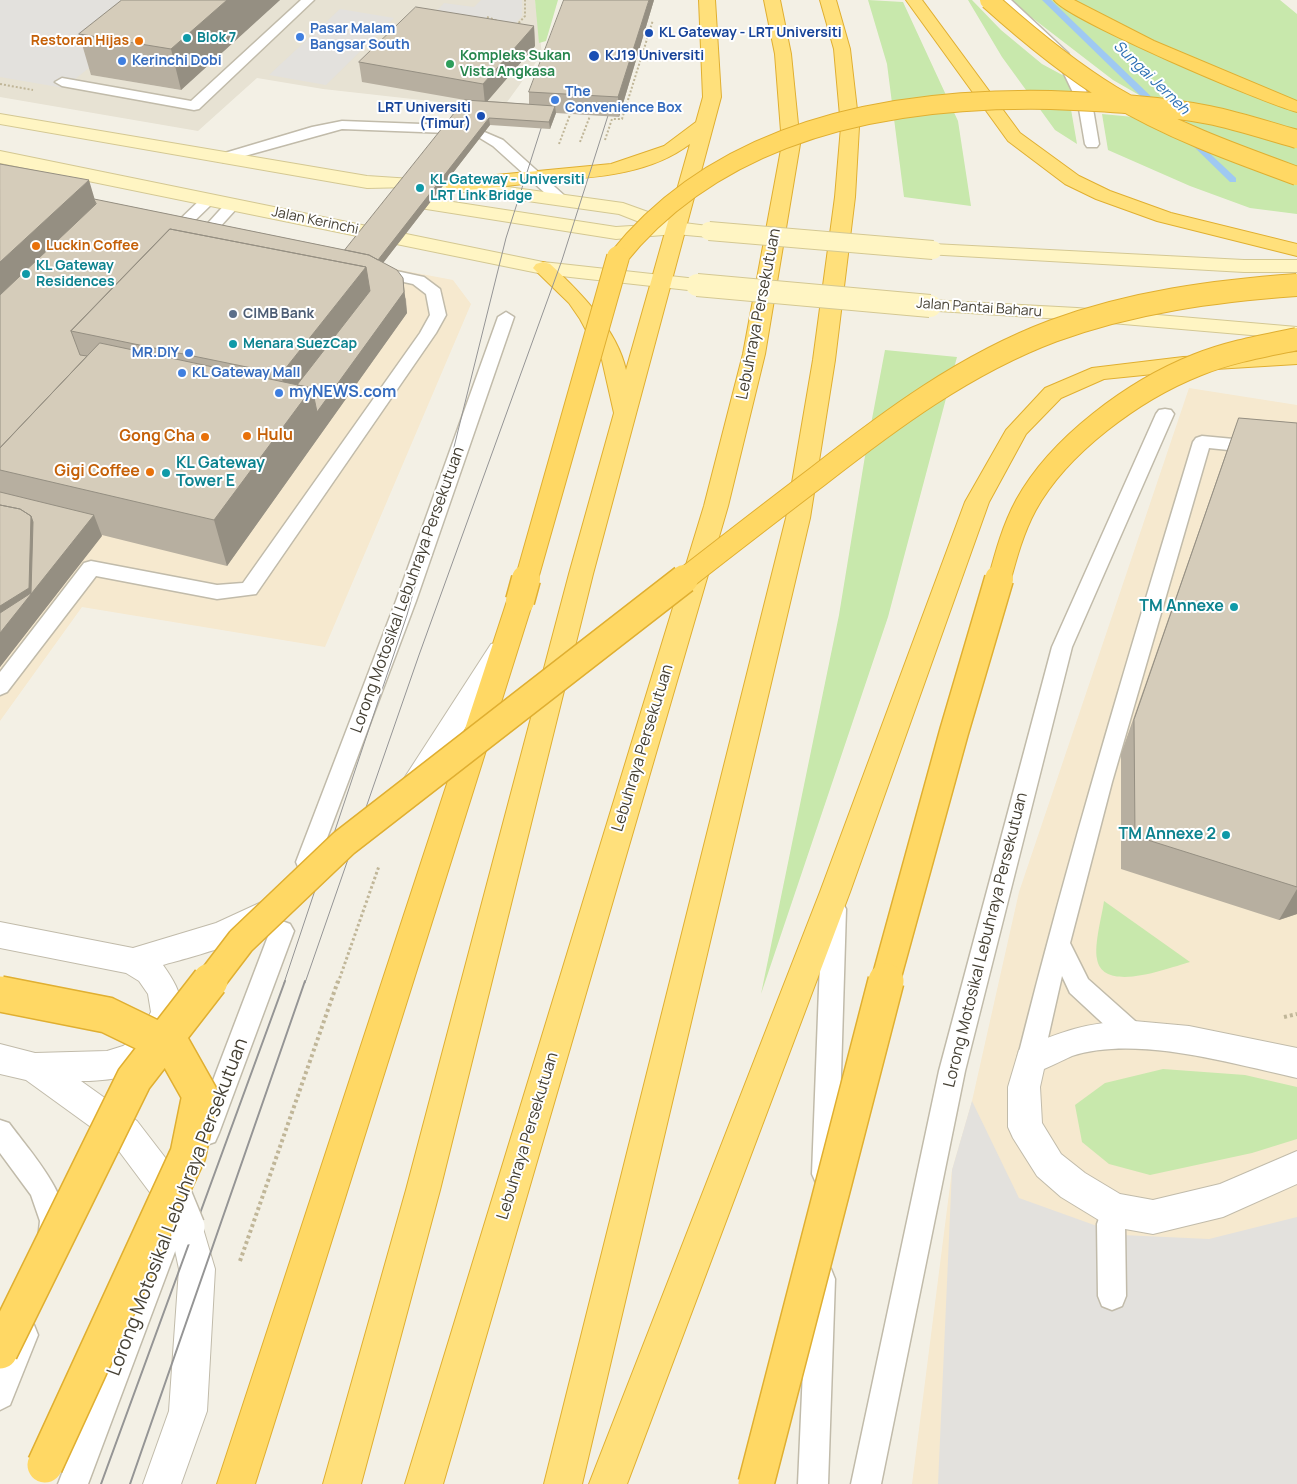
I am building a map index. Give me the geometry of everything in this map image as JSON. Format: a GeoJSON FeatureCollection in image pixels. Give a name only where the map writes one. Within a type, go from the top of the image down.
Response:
{"type":"FeatureCollection","features":[{"type":"Feature","properties":{"kind":"highway"},"geometry":{"type":"LineString","coordinates":[[342,1484],[424,1190],[581,574],[712,97],[712,64],[707,0]]}},
{"type":"Feature","properties":{"kind":"highway","name":"Lebuhraya Persekutuan"},"geometry":{"type":"LineString","coordinates":[[424,1484],[713,516],[754,354],[791,144],[783,54],[772,0]]}},
{"type":"Feature","properties":{"kind":"highway"},"geometry":{"type":"LineString","coordinates":[[563,1484],[798,518],[824,360],[845,197],[850,127],[842,48],[828,0]]}},
{"type":"Feature","properties":{"kind":"highway"},"geometry":{"type":"LineString","coordinates":[[989,0],[1032,38],[1069,65],[1091,81],[1140,110],[1181,131],[1297,176]]}},
{"type":"Feature","properties":{"kind":"highway"},"geometry":{"type":"LineString","coordinates":[[1062,0],[1091,17],[1207,71],[1297,107]]}},
{"type":"Feature","properties":{"kind":"highway"},"geometry":{"type":"LineString","coordinates":[[921,3],[1014,137],[1072,180],[1103,195],[1164,217],[1297,250]]}},
{"type":"Feature","properties":{"kind":"highway"},"geometry":{"type":"LineString","coordinates":[[236,1484],[520,601],[617,258],[635,235],[665,207],[712,171],[788,136],[876,111],[938,103],[1044,100],[1120,104],[1227,119],[1297,139]]}},
{"type":"Feature","properties":{"kind":"highway"},"geometry":{"type":"LineString","coordinates":[[448,184],[539,178],[610,170],[634,164],[670,150],[704,125]]}},
{"type":"Feature","properties":{"kind":"highway"},"geometry":{"type":"LineString","coordinates":[[543,268],[576,299],[590,318],[613,360],[625,415]]}},
{"type":"Feature","properties":{"kind":"highway"},"geometry":{"type":"LineString","coordinates":[[0,1351],[134,1079],[241,941],[344,843],[895,416],[950,381],[1020,345],[1084,320],[1160,301],[1254,287],[1297,285]]}},
{"type":"Feature","properties":{"kind":"highway"},"geometry":{"type":"LineString","coordinates":[[756,1484],[887,969],[981,638],[1012,538],[1030,498],[1064,457],[1094,427],[1130,400],[1171,377],[1222,356],[1297,339]]}},
{"type":"Feature","properties":{"kind":"highway"},"geometry":{"type":"LineString","coordinates":[[608,1484],[835,892],[977,502],[1017,430],[1053,393],[1100,373],[1183,364],[1297,358]]}},
{"type":"Feature","properties":{"kind":"highway"},"geometry":{"type":"LineString","coordinates":[[0,994],[107,1015],[173,1047],[200,1095],[188,1154],[37,1484]]}},
{"type":"Feature","properties":{"kind":"main road"},"geometry":{"type":"LineString","coordinates":[[0,119],[401,188]]}},
{"type":"Feature","properties":{"kind":"main road","name":"Jalan Kerinchi"},"geometry":{"type":"LineString","coordinates":[[0,157],[543,268],[661,282]]}},
{"type":"Feature","properties":{"kind":"main road"},"geometry":{"type":"LineString","coordinates":[[448,184],[623,208],[676,228]]}},
{"type":"Feature","properties":{"kind":"main road"},"geometry":{"type":"LineString","coordinates":[[428,204],[616,234],[676,228],[933,250],[1244,266],[1297,266]]}},
{"type":"Feature","properties":{"kind":"main road","name":"Jalan Pantai Baharu"},"geometry":{"type":"LineString","coordinates":[[661,282],[930,306],[1077,314],[1297,333]]}},
{"type":"Feature","properties":{"kind":"street"},"geometry":{"type":"LineString","coordinates":[[133,961],[224,934],[284,904],[340,862],[398,812],[509,636]]}},
{"type":"Feature","properties":{"kind":"street"},"geometry":{"type":"LineString","coordinates":[[0,935],[133,961],[150,972],[163,990],[167,1012],[160,1030],[149,1046],[133,1058],[107,1066],[35,1068],[0,1059]]}},
{"type":"Feature","properties":{"kind":"street"},"geometry":{"type":"LineString","coordinates":[[1297,1063],[1174,1038],[1134,1036],[1080,1040],[1030,1060],[1024,1088],[1026,1128],[1049,1165],[1073,1185],[1114,1210],[1154,1217],[1223,1200],[1297,1167]]}},
{"type":"Feature","properties":{"kind":"street"},"geometry":{"type":"LineString","coordinates":[[35,1068],[125,1132],[181,1212],[197,1269],[188,1411],[162,1484]]}},
{"type":"Feature","properties":{"kind":"lane"},"geometry":{"type":"LineString","coordinates":[[62,82],[194,106],[308,0]]}},
{"type":"Feature","properties":{"kind":"lane"},"geometry":{"type":"LineString","coordinates":[[1004,0],[1061,53],[1085,104],[1092,144]]}},
{"type":"Feature","properties":{"kind":"lane"},"geometry":{"type":"LineString","coordinates":[[223,158],[317,130],[342,125],[448,129]]}},
{"type":"Feature","properties":{"kind":"lane"},"geometry":{"type":"LineString","coordinates":[[482,135],[498,143],[539,178],[561,200]]}},
{"type":"Feature","properties":{"kind":"lane"},"geometry":{"type":"LineString","coordinates":[[177,230],[209,199]]}},
{"type":"Feature","properties":{"kind":"lane"},"geometry":{"type":"LineString","coordinates":[[204,236],[233,204]]}},
{"type":"Feature","properties":{"kind":"lane"},"geometry":{"type":"LineString","coordinates":[[158,227],[224,240]]}},
{"type":"Feature","properties":{"kind":"lane"},"geometry":{"type":"LineString","coordinates":[[72,565],[217,592],[249,589],[428,333],[438,315],[434,292],[418,280],[360,268]]}},
{"type":"Feature","properties":{"kind":"lane","name":"Lorong Motosikal Lebuhraya Persekutuan"},"geometry":{"type":"LineString","coordinates":[[307,862],[406,601],[506,317]]}},
{"type":"Feature","properties":{"kind":"lane","name":"Lorong Motosikal Lebuhraya Persekutuan"},"geometry":{"type":"LineString","coordinates":[[866,1484],[952,1071],[1062,647],[1165,414]]}},
{"type":"Feature","properties":{"kind":"lane"},"geometry":{"type":"LineString","coordinates":[[1030,1060],[1058,943],[1109,779],[1202,442],[1297,452]]}},
{"type":"Feature","properties":{"kind":"lane"},"geometry":{"type":"LineString","coordinates":[[0,688],[91,568]]}},
{"type":"Feature","properties":{"kind":"lane"},"geometry":{"type":"LineString","coordinates":[[813,1484],[835,892]]}},
{"type":"Feature","properties":{"kind":"lane","name":"Lorong Motosikal Lebuhraya Persekutuan"},"geometry":{"type":"LineString","coordinates":[[73,1484],[282,931]]}},
{"type":"Feature","properties":{"kind":"lane"},"geometry":{"type":"LineString","coordinates":[[1058,943],[1079,986],[1134,1036]]}},
{"type":"Feature","properties":{"kind":"lane"},"geometry":{"type":"LineString","coordinates":[[0,1132],[42,1188],[53,1221],[49,1272],[0,1396]]}},
{"type":"Feature","properties":{"kind":"lane"},"geometry":{"type":"LineString","coordinates":[[1112,1296],[1111,1224],[1114,1210]]}},
{"type":"Feature","properties":{"kind":"path"},"geometry":{"type":"LineString","coordinates":[[509,24],[516,26],[525,16],[524,0]]}},
{"type":"Feature","properties":{"kind":"path"},"geometry":{"type":"LineString","coordinates":[[487,17],[502,22]]}},
{"type":"Feature","properties":{"kind":"path"},"geometry":{"type":"LineString","coordinates":[[623,118],[654,20]]}},
{"type":"Feature","properties":{"kind":"path"},"geometry":{"type":"LineString","coordinates":[[559,146],[572,109]]}},
{"type":"Feature","properties":{"kind":"path"},"geometry":{"type":"LineString","coordinates":[[578,147],[590,116]]}},
{"type":"Feature","properties":{"kind":"path"},"geometry":{"type":"LineString","coordinates":[[237,1270],[398,812]]}},
{"type":"Feature","properties":{"kind":"path"},"geometry":{"type":"LineString","coordinates":[[1284,1017],[1297,1014]]}},
{"type":"Feature","properties":{"kind":"shaded area"},"geometry":{"type":"Polygon","coordinates":[[[0,0],[180,0],[92,75],[181,90],[280,0],[535,0],[542,54],[502,109],[323,89],[257,78],[198,131],[0,97],[0,0]]]}},
{"type":"Feature","properties":{"kind":"shaded area"},"geometry":{"type":"Polygon","coordinates":[[[0,0],[173,0],[64,88],[0,77],[0,0]]]}},
{"type":"Feature","properties":{"kind":"shaded area"},"geometry":{"type":"Polygon","coordinates":[[[481,0],[522,0],[522,16],[510,30],[430,18],[444,3],[474,7],[481,0]]]}},
{"type":"Feature","properties":{"kind":"shaded area"},"geometry":{"type":"Polygon","coordinates":[[[340,9],[394,18],[326,85],[269,75],[340,9]]]}},
{"type":"Feature","properties":{"kind":"shaded area","name":"KL Gateway Mall"},"geometry":{"type":"Polygon","coordinates":[[[0,194],[453,280],[471,304],[325,647],[82,607],[0,721],[0,194]]]}},
{"type":"Feature","properties":{"kind":"shaded area"},"geometry":{"type":"Polygon","coordinates":[[[1189,388],[1297,405],[1297,1484],[912,1484],[952,1170],[972,1101],[1019,892],[1189,388]]]}},
{"type":"Feature","properties":{"kind":"shaded area"},"geometry":{"type":"Polygon","coordinates":[[[972,1101],[1019,1198],[1122,1235],[1209,1239],[1297,1217],[1297,1484],[938,1484],[952,1170],[972,1101]]]}},
{"type":"Feature","properties":{"kind":"green space"},"geometry":{"type":"Polygon","coordinates":[[[535,0],[558,0],[546,41],[539,43],[535,0]]]}},
{"type":"Feature","properties":{"kind":"green space"},"geometry":{"type":"Polygon","coordinates":[[[868,0],[903,2],[958,121],[971,206],[904,197],[887,64],[868,0]]]}},
{"type":"Feature","properties":{"kind":"green space"},"geometry":{"type":"Polygon","coordinates":[[[968,0],[972,0],[1001,30],[1042,64],[1092,91],[1068,92],[1077,144],[1055,130],[1002,57],[968,0]]]}},
{"type":"Feature","properties":{"kind":"green space"},"geometry":{"type":"Polygon","coordinates":[[[1009,0],[1280,0],[1297,14],[1297,214],[1250,208],[1190,186],[1108,150],[1102,114],[1186,122],[1113,80],[1009,0]]]}},
{"type":"Feature","properties":{"kind":"green space"},"geometry":{"type":"Polygon","coordinates":[[[885,350],[957,357],[888,617],[761,994],[839,615],[865,456],[885,350]]]}},
{"type":"Feature","properties":{"kind":"green space"},"geometry":{"type":"Polygon","coordinates":[[[1104,901],[1190,962],[1138,976],[1123,977],[1111,975],[1102,969],[1096,953],[1104,901]]]}},
{"type":"Feature","properties":{"kind":"green space"},"geometry":{"type":"Polygon","coordinates":[[[1163,1069],[1245,1075],[1297,1087],[1297,1139],[1252,1153],[1150,1175],[1109,1164],[1082,1142],[1075,1105],[1105,1083],[1163,1069]]]}},
{"type":"Feature","properties":{"kind":"building"},"geometry":{"type":"Polygon","coordinates":[[[122,0],[227,0],[171,49],[79,34],[122,0]]]}},
{"type":"Feature","properties":{"kind":"building","name":"KJ19 Universiti"},"geometry":{"type":"Polygon","coordinates":[[[564,0],[649,0],[618,97],[529,92],[564,0]]]}},
{"type":"Feature","properties":{"kind":"building","name":"Kompleks Sukan Vista Angkasa"},"geometry":{"type":"Polygon","coordinates":[[[416,7],[534,26],[483,84],[359,62],[416,7]]]}},
{"type":"Feature","properties":{"kind":"building","name":"KL Gateway - Universiti LRT Link Bridge"},"geometry":{"type":"Polygon","coordinates":[[[465,100],[555,106],[549,122],[489,118],[378,260],[369,255],[345,250],[465,100]]]}},
{"type":"Feature","properties":{"kind":"building"},"geometry":{"type":"Polygon","coordinates":[[[0,164],[89,180],[0,262],[0,164]]]}},
{"type":"Feature","properties":{"kind":"building"},"geometry":{"type":"Polygon","coordinates":[[[94,199],[369,255],[397,270],[403,278],[404,292],[317,412],[312,388],[297,385],[370,291],[366,267],[170,229],[71,331],[80,355],[87,356],[0,448],[0,295],[96,204],[94,199]]]}},
{"type":"Feature","properties":{"kind":"building"},"geometry":{"type":"Polygon","coordinates":[[[170,229],[366,267],[281,374],[71,331],[170,229]]]}},
{"type":"Feature","properties":{"kind":"building"},"geometry":{"type":"Polygon","coordinates":[[[100,343],[312,388],[214,520],[0,470],[0,448],[100,343]]]}},
{"type":"Feature","properties":{"kind":"building","name":"TM Annexe"},"geometry":{"type":"Polygon","coordinates":[[[1239,418],[1297,423],[1297,887],[1135,836],[1134,720],[1239,418]]]}},
{"type":"Feature","properties":{"kind":"building"},"geometry":{"type":"Polygon","coordinates":[[[0,492],[94,515],[0,633],[0,613],[31,593],[33,522],[31,516],[20,509],[0,505],[0,492]]]}},
{"type":"Feature","properties":{"kind":"building"},"geometry":{"type":"Polygon","coordinates":[[[0,505],[20,509],[31,516],[29,588],[0,606],[0,505]]]}},
{"type":"Feature","properties":{"kind":"waterway","name":"Sungai Jerneh"},"geometry":{"type":"LineString","coordinates":[[1046,0],[1159,109]]}},
{"type":"Feature","properties":{"kind":"waterway","name":"Sungai Jerneh"},"geometry":{"type":"LineString","coordinates":[[1189,137],[1233,180]]}},
{"type":"Feature","properties":{"kind":"tram line"},"geometry":{"type":"LineString","coordinates":[[305,983],[419,655],[562,260],[612,103]]}},
{"type":"Feature","properties":{"kind":"tram line"},"geometry":{"type":"LineString","coordinates":[[284,983],[407,615],[454,447],[506,238],[545,116]]}},
{"type":"Feature","properties":{"kind":"tram line"},"geometry":{"type":"LineString","coordinates":[[101,1484],[285,981]]}},
{"type":"Feature","properties":{"kind":"tram line"},"geometry":{"type":"LineString","coordinates":[[130,1484],[305,981]]}},
{"type":"Feature","properties":{"kind":"place","name":"KL Gateway - LRT Universiti"},"geometry":{"type":"Point","coordinates":[649,33]}},
{"type":"Feature","properties":{"kind":"place","name":"Pasar Malam Bangsar South"},"geometry":{"type":"Point","coordinates":[300,37]}},
{"type":"Feature","properties":{"kind":"place","name":"Blok 7"},"geometry":{"type":"Point","coordinates":[187,38]}},
{"type":"Feature","properties":{"kind":"place","name":"Restoran Hijas"},"geometry":{"type":"Point","coordinates":[139,41]}},
{"type":"Feature","properties":{"kind":"place","name":"KJ19 Universiti"},"geometry":{"type":"Point","coordinates":[594,56]}},
{"type":"Feature","properties":{"kind":"place","name":"Kerinchi Dobi"},"geometry":{"type":"Point","coordinates":[122,61]}},
{"type":"Feature","properties":{"kind":"place","name":"Kompleks Sukan Vista Angkasa"},"geometry":{"type":"Point","coordinates":[450,64]}},
{"type":"Feature","properties":{"kind":"place","name":"The Convenience Box"},"geometry":{"type":"Point","coordinates":[555,100]}},
{"type":"Feature","properties":{"kind":"place","name":"LRT Universiti (Timur)"},"geometry":{"type":"Point","coordinates":[481,116]}},
{"type":"Feature","properties":{"kind":"place","name":"KL Gateway - Universiti LRT Link Bridge"},"geometry":{"type":"Point","coordinates":[420,188]}},
{"type":"Feature","properties":{"kind":"place","name":"Luckin Coffee"},"geometry":{"type":"Point","coordinates":[36,246]}},
{"type":"Feature","properties":{"kind":"place","name":"KL Gateway Residences"},"geometry":{"type":"Point","coordinates":[26,274]}},
{"type":"Feature","properties":{"kind":"place","name":"CIMB Bank"},"geometry":{"type":"Point","coordinates":[233,314]}},
{"type":"Feature","properties":{"kind":"place","name":"Menara SuezCap"},"geometry":{"type":"Point","coordinates":[233,344]}},
{"type":"Feature","properties":{"kind":"place","name":"MR.DIY"},"geometry":{"type":"Point","coordinates":[189,353]}},
{"type":"Feature","properties":{"kind":"place","name":"KL Gateway Mall"},"geometry":{"type":"Point","coordinates":[182,373]}},
{"type":"Feature","properties":{"kind":"place","name":"myNEWS.com"},"geometry":{"type":"Point","coordinates":[279,393]}},
{"type":"Feature","properties":{"kind":"place","name":"Hulu"},"geometry":{"type":"Point","coordinates":[247,436]}},
{"type":"Feature","properties":{"kind":"place","name":"Gong Cha"},"geometry":{"type":"Point","coordinates":[205,437]}},
{"type":"Feature","properties":{"kind":"place","name":"Gigi Coffee"},"geometry":{"type":"Point","coordinates":[150,472]}},
{"type":"Feature","properties":{"kind":"place","name":"KL Gateway Tower E"},"geometry":{"type":"Point","coordinates":[166,473]}},
{"type":"Feature","properties":{"kind":"place","name":"TM Annexe"},"geometry":{"type":"Point","coordinates":[1234,607]}},
{"type":"Feature","properties":{"kind":"place","name":"TM Annexe 2"},"geometry":{"type":"Point","coordinates":[1226,835]}}]}
